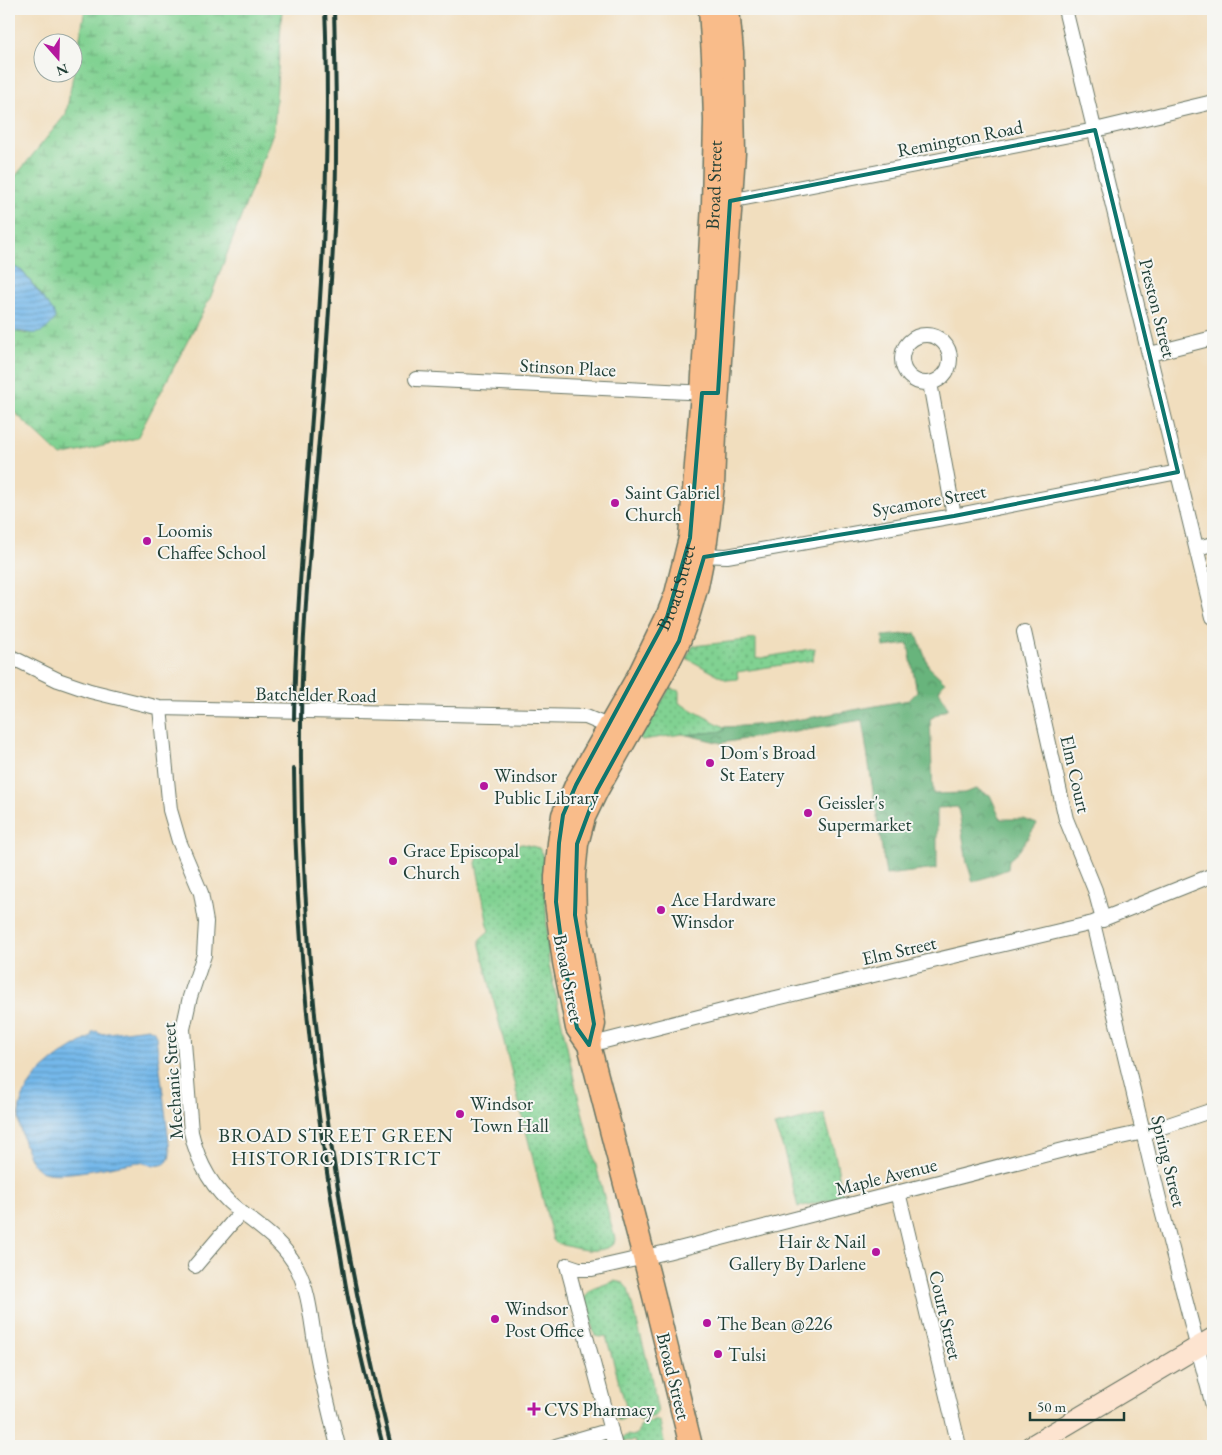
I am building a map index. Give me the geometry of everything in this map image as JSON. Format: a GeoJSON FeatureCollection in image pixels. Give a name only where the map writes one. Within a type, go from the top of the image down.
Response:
{"type":"FeatureCollection","features":[{"type":"Feature","properties":{"kind":"main road","name":"Broad Street"},"geometry":{"type":"LineString","coordinates":[[692,1446],[589,1045],[594,1024],[581,955],[565,900],[568,844],[597,790],[639,675],[695,555],[690,538],[710,393],[721,202],[710,9]]}},
{"type":"Feature","properties":{"kind":"main road","name":"Broad Street"},"geometry":{"type":"LineString","coordinates":[[721,202],[734,153],[732,52],[728,9]]}},
{"type":"Feature","properties":{"kind":"main road"},"geometry":{"type":"LineString","coordinates":[[1032,1446],[1205,1343]]}},
{"type":"Feature","properties":{"kind":"street","name":"Preston Street"},"geometry":{"type":"LineString","coordinates":[[1065,9],[1213,617]]}},
{"type":"Feature","properties":{"kind":"street","name":"Remington Road"},"geometry":{"type":"LineString","coordinates":[[721,202],[1095,130],[1213,102]]}},
{"type":"Feature","properties":{"kind":"street"},"geometry":{"type":"LineString","coordinates":[[1150,354],[1213,338]]}},
{"type":"Feature","properties":{"kind":"street","name":"Stinson Place"},"geometry":{"type":"LineString","coordinates":[[416,379],[710,393]]}},
{"type":"Feature","properties":{"kind":"street"},"geometry":{"type":"LineString","coordinates":[[930,383],[954,516]]}},
{"type":"Feature","properties":{"kind":"street","name":"Sycamore Street"},"geometry":{"type":"LineString","coordinates":[[695,555],[727,556],[954,516],[1178,472]]}},
{"type":"Feature","properties":{"kind":"street"},"geometry":{"type":"LineString","coordinates":[[1197,548],[1213,544]]}},
{"type":"Feature","properties":{"kind":"street","name":"Elm Court"},"geometry":{"type":"LineString","coordinates":[[1024,632],[1066,819],[1095,890],[1098,922]]}},
{"type":"Feature","properties":{"kind":"street","name":"Batchelder Road"},"geometry":{"type":"LineString","coordinates":[[9,656],[58,680],[90,691],[160,708],[586,718],[618,733]]}},
{"type":"Feature","properties":{"kind":"street","name":"Mechanic Street"},"geometry":{"type":"LineString","coordinates":[[160,708],[171,816],[200,893],[206,922],[204,955],[190,997],[183,1029],[194,1146],[206,1174],[225,1199],[283,1248],[296,1266],[307,1297],[322,1381],[338,1446]]}},
{"type":"Feature","properties":{"kind":"street","name":"Elm Street"},"geometry":{"type":"LineString","coordinates":[[589,1045],[734,1008],[1098,922],[1213,875]]}},
{"type":"Feature","properties":{"kind":"street","name":"Spring Street"},"geometry":{"type":"LineString","coordinates":[[1098,922],[1143,1132],[1205,1343],[1213,1406]]}},
{"type":"Feature","properties":{"kind":"street","name":"Maple Avenue"},"geometry":{"type":"LineString","coordinates":[[611,1430],[567,1265],[588,1270],[644,1257],[1075,1147],[1143,1132],[1213,1110]]}},
{"type":"Feature","properties":{"kind":"street","name":"Court Street"},"geometry":{"type":"LineString","coordinates":[[898,1192],[959,1446]]}},
{"type":"Feature","properties":{"kind":"street"},"geometry":{"type":"LineString","coordinates":[[195,1266],[241,1212]]}},
{"type":"Feature","properties":{"kind":"street"},"geometry":{"type":"LineString","coordinates":[[556,1446],[611,1430],[615,1446]]}},
{"type":"Feature","properties":{"kind":"highlighted area"},"geometry":{"type":"Polygon","coordinates":[[[1095,130],[1178,472],[954,516],[704,557],[679,641],[597,790],[577,844],[575,915],[594,1024],[589,1045],[577,1028],[564,962],[556,902],[559,843],[563,815],[576,785],[667,617],[690,538],[702,393],[718,393],[730,201],[1095,130]]]}},
{"type":"Feature","properties":{"kind":"green space"},"geometry":{"type":"Polygon","coordinates":[[[85,9],[282,9],[274,130],[211,296],[137,438],[61,456],[9,407],[9,335],[12,331],[27,334],[43,297],[22,271],[9,264],[9,184],[66,114],[72,82],[82,82],[81,32],[85,9]]]}},
{"type":"Feature","properties":{"kind":"green space"},"geometry":{"type":"Polygon","coordinates":[[[916,633],[929,667],[945,682],[939,690],[948,708],[930,719],[933,794],[964,793],[976,789],[990,795],[1001,819],[1024,819],[1037,824],[1019,851],[1009,860],[1008,869],[973,882],[967,863],[958,807],[937,808],[937,869],[886,875],[862,720],[721,743],[687,735],[724,731],[724,727],[794,720],[909,700],[917,692],[908,644],[884,647],[883,636],[916,633]]]}},
{"type":"Feature","properties":{"kind":"green space"},"geometry":{"type":"Polygon","coordinates":[[[756,639],[756,659],[815,648],[813,660],[737,672],[738,679],[727,680],[686,658],[693,646],[756,639]]]}},
{"type":"Feature","properties":{"kind":"green space"},"geometry":{"type":"Polygon","coordinates":[[[670,688],[679,691],[679,703],[724,727],[725,731],[682,734],[642,740],[639,738],[670,688]]]}},
{"type":"Feature","properties":{"kind":"green space"},"geometry":{"type":"Polygon","coordinates":[[[523,844],[539,848],[543,855],[549,964],[576,1088],[615,1239],[614,1244],[600,1250],[578,1249],[556,1243],[553,1240],[480,945],[480,939],[489,931],[476,863],[479,855],[486,849],[523,844]]]}},
{"type":"Feature","properties":{"kind":"green space"},"geometry":{"type":"Polygon","coordinates":[[[824,1114],[835,1154],[843,1197],[798,1207],[783,1148],[774,1126],[824,1114]]]}},
{"type":"Feature","properties":{"kind":"green space"},"geometry":{"type":"Polygon","coordinates":[[[614,1281],[623,1283],[628,1289],[650,1371],[658,1413],[655,1416],[640,1421],[636,1417],[631,1416],[617,1420],[620,1412],[627,1410],[606,1336],[595,1336],[584,1297],[592,1289],[614,1281]]]}},
{"type":"Feature","properties":{"kind":"green space"},"geometry":{"type":"Polygon","coordinates":[[[655,1420],[660,1422],[665,1446],[636,1446],[635,1441],[624,1441],[622,1438],[627,1435],[637,1434],[641,1425],[655,1420]]]}},
{"type":"Feature","properties":{"kind":"water"},"geometry":{"type":"Polygon","coordinates":[[[9,264],[22,271],[53,311],[55,317],[53,322],[45,330],[35,333],[9,332],[9,264]]]}},
{"type":"Feature","properties":{"kind":"water"},"geometry":{"type":"Polygon","coordinates":[[[148,1028],[154,1031],[156,1036],[170,1151],[168,1161],[160,1165],[140,1162],[61,1174],[49,1173],[38,1169],[28,1154],[19,1122],[20,1105],[25,1092],[33,1080],[43,1069],[67,1051],[91,1037],[92,1032],[97,1031],[100,1034],[148,1028]]]}},
{"type":"Feature","properties":{"kind":"railway"},"geometry":{"type":"LineString","coordinates":[[294,719],[299,596],[326,183],[327,67],[325,9]]}},
{"type":"Feature","properties":{"kind":"railway"},"geometry":{"type":"LineString","coordinates":[[334,9],[335,218],[303,653],[301,720],[302,812],[313,995],[323,1086],[336,1177],[352,1267],[370,1357],[391,1446]]}},
{"type":"Feature","properties":{"kind":"railway"},"geometry":{"type":"LineString","coordinates":[[294,769],[297,884],[301,942],[319,1114],[349,1303],[383,1446]]}},
{"type":"Feature","properties":{"kind":"place","name":"Saint Gabriel Church"},"geometry":{"type":"Point","coordinates":[615,503]}},
{"type":"Feature","properties":{"kind":"place","name":"Loomis Chaffee School"},"geometry":{"type":"Point","coordinates":[147,541]}},
{"type":"Feature","properties":{"kind":"place","name":"Dom's Broad St Eatery"},"geometry":{"type":"Point","coordinates":[710,763]}},
{"type":"Feature","properties":{"kind":"place","name":"Windsor Public Library"},"geometry":{"type":"Point","coordinates":[484,786]}},
{"type":"Feature","properties":{"kind":"place","name":"Geissler's Supermarket"},"geometry":{"type":"Point","coordinates":[808,813]}},
{"type":"Feature","properties":{"kind":"place","name":"Grace Episcopal Church"},"geometry":{"type":"Point","coordinates":[393,861]}},
{"type":"Feature","properties":{"kind":"place","name":"Ace Hardware Winsdor"},"geometry":{"type":"Point","coordinates":[661,910]}},
{"type":"Feature","properties":{"kind":"place","name":"Windsor Town Hall"},"geometry":{"type":"Point","coordinates":[460,1114]}},
{"type":"Feature","properties":{"kind":"place","name":"Hair & Nail Gallery By Darlene"},"geometry":{"type":"Point","coordinates":[876,1252]}},
{"type":"Feature","properties":{"kind":"place","name":"Windsor Post Office"},"geometry":{"type":"Point","coordinates":[495,1319]}},
{"type":"Feature","properties":{"kind":"place","name":"The Bean @226"},"geometry":{"type":"Point","coordinates":[707,1323]}},
{"type":"Feature","properties":{"kind":"place","name":"Tulsi"},"geometry":{"type":"Point","coordinates":[718,1354]}},
{"type":"Feature","properties":{"kind":"place","name":"CVS Pharmacy"},"geometry":{"type":"Point","coordinates":[534,1409]}},
{"type":"Feature","properties":{"kind":"district","name":"BROAD STREET GREEN HISTORIC DISTRICT"},"geometry":{"type":"Point","coordinates":[336,1146]}}]}
